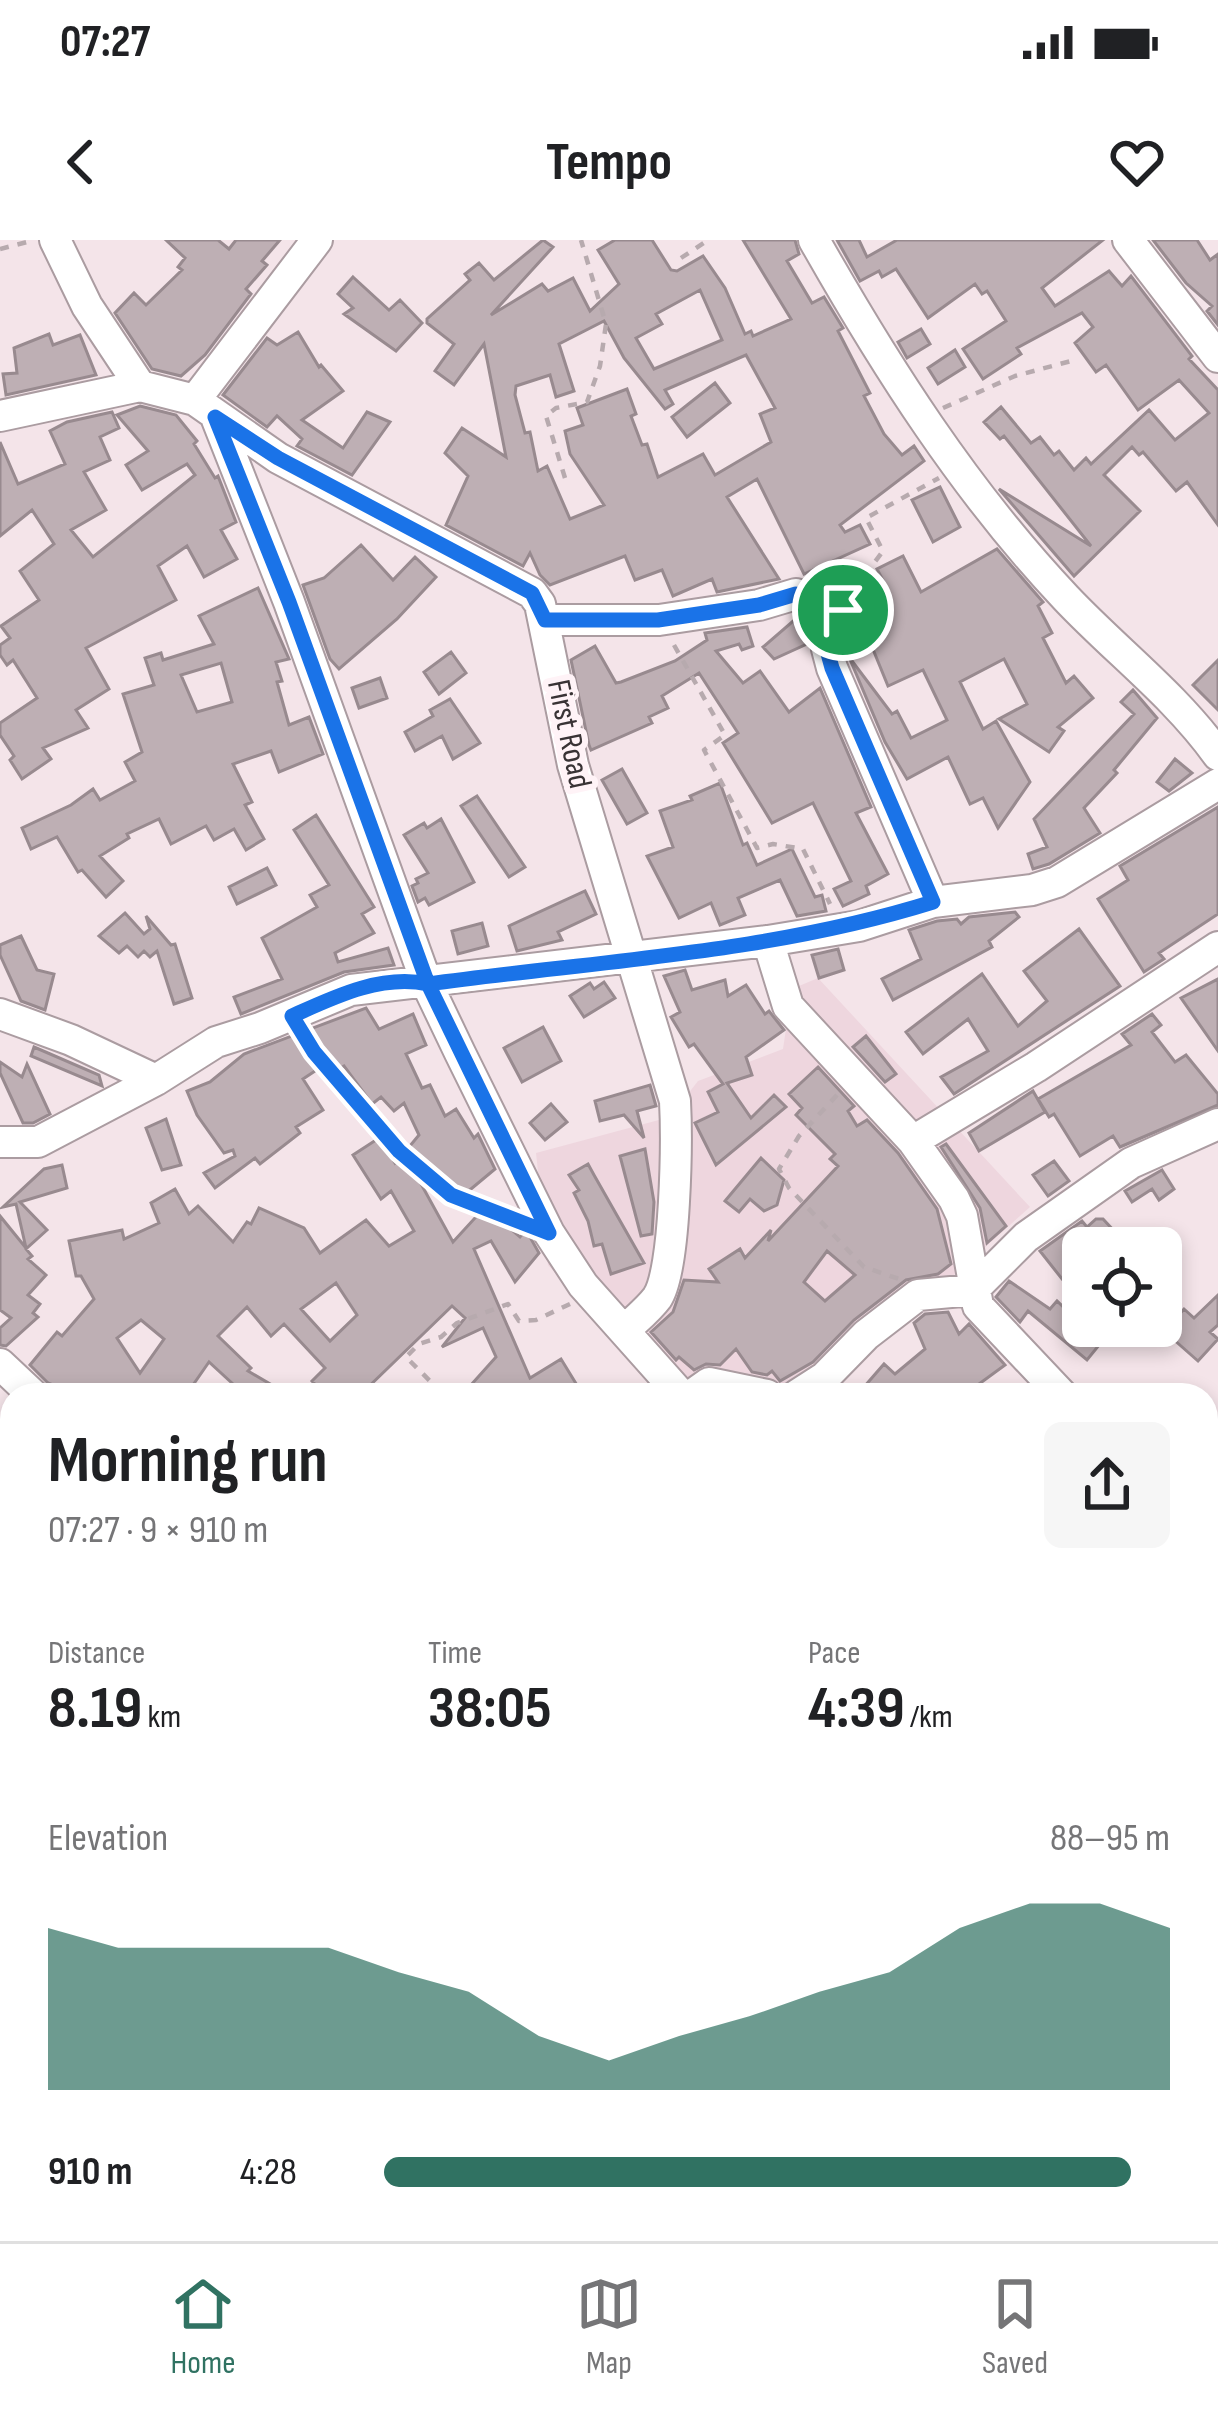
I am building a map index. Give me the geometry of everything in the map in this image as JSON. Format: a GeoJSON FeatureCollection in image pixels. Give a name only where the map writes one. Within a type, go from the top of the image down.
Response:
{"type":"FeatureCollection","features":[{"type":"Feature","properties":{"kind":"street"},"geometry":{"type":"LineString","coordinates":[[55,240],[87,306],[140,386]]}},
{"type":"Feature","properties":{"kind":"street"},"geometry":{"type":"LineString","coordinates":[[205,408],[317,240]]}},
{"type":"Feature","properties":{"kind":"street"},"geometry":{"type":"LineString","coordinates":[[814,240],[956,468],[1067,600],[1173,701],[1218,755]]}},
{"type":"Feature","properties":{"kind":"street"},"geometry":{"type":"LineString","coordinates":[[1128,240],[1218,357]]}},
{"type":"Feature","properties":{"kind":"street"},"geometry":{"type":"LineString","coordinates":[[0,416],[140,386],[205,408],[278,458],[532,593],[545,620],[658,620],[759,605],[796,594],[843,610],[838,639],[827,650],[832,668],[933,902]]}},
{"type":"Feature","properties":{"kind":"street"},"geometry":{"type":"LineString","coordinates":[[205,408],[289,602],[428,984],[549,1233],[587,1289],[670,1383]]}},
{"type":"Feature","properties":{"kind":"street","name":"First Road"},"geometry":{"type":"LineString","coordinates":[[545,620],[573,765],[675,1102],[671,1258],[659,1295],[624,1331]]}},
{"type":"Feature","properties":{"kind":"street"},"geometry":{"type":"LineString","coordinates":[[0,1142],[38,1142],[156,1080],[216,1042],[351,990],[768,941],[859,926],[933,902],[1032,890],[1057,882],[1218,784]]}},
{"type":"Feature","properties":{"kind":"street"},"geometry":{"type":"LineString","coordinates":[[768,941],[788,1006],[913,1141],[962,1216],[978,1306],[1050,1383]]}},
{"type":"Feature","properties":{"kind":"street"},"geometry":{"type":"LineString","coordinates":[[913,1141],[1218,947]]}},
{"type":"Feature","properties":{"kind":"street"},"geometry":{"type":"LineString","coordinates":[[0,1014],[71,1040],[156,1080]]}},
{"type":"Feature","properties":{"kind":"street"},"geometry":{"type":"LineString","coordinates":[[816,1383],[918,1295],[973,1290],[1026,1237],[1131,1163],[1218,1124]]}},
{"type":"Feature","properties":{"kind":"path"},"geometry":{"type":"LineString","coordinates":[[0,249],[37,240]]}},
{"type":"Feature","properties":{"kind":"path"},"geometry":{"type":"LineString","coordinates":[[565,478],[546,416],[556,408],[586,403],[600,366],[606,324],[581,240]]}},
{"type":"Feature","properties":{"kind":"path"},"geometry":{"type":"LineString","coordinates":[[681,258],[707,240]]}},
{"type":"Feature","properties":{"kind":"path"},"geometry":{"type":"LineString","coordinates":[[920,414],[1015,376],[1071,361]]}},
{"type":"Feature","properties":{"kind":"path"},"geometry":{"type":"LineString","coordinates":[[843,610],[883,551],[866,518],[956,468]]}},
{"type":"Feature","properties":{"kind":"path"},"geometry":{"type":"LineString","coordinates":[[658,620],[724,734],[704,750],[757,848],[773,844],[803,849],[837,918],[859,926]]}},
{"type":"Feature","properties":{"kind":"path"},"geometry":{"type":"LineString","coordinates":[[292,1016],[314,1052],[399,1151],[451,1195],[549,1233]]}},
{"type":"Feature","properties":{"kind":"path"},"geometry":{"type":"LineString","coordinates":[[853,1078],[800,1136],[778,1169],[864,1267],[919,1286],[918,1295]]}},
{"type":"Feature","properties":{"kind":"path"},"geometry":{"type":"LineString","coordinates":[[432,1383],[406,1357],[419,1344],[441,1337],[474,1315],[508,1304],[518,1321],[536,1320],[582,1298],[587,1289]]}},
{"type":"Feature","properties":{"kind":"shaded area"},"geometry":{"type":"Polygon","coordinates":[[[818,978],[1030,1207],[833,1383],[658,1383],[548,1265],[536,1153],[670,1117],[698,1081],[783,1049],[792,989],[818,978]]]}},
{"type":"Feature","properties":{"kind":"building"},"geometry":{"type":"Polygon","coordinates":[[[166,240],[218,240],[229,249],[236,240],[280,240],[246,289],[251,294],[205,355],[181,376],[152,369],[115,313],[134,293],[146,305],[182,270],[178,267],[185,258],[166,240]]]}},
{"type":"Feature","properties":{"kind":"building"},"geometry":{"type":"Polygon","coordinates":[[[543,240],[553,247],[491,315],[542,284],[548,291],[573,278],[590,311],[619,284],[598,250],[615,240],[652,240],[671,270],[703,256],[725,288],[745,334],[751,331],[753,336],[791,319],[743,240],[795,240],[799,254],[787,261],[812,303],[824,297],[843,328],[838,331],[870,393],[864,396],[884,434],[902,455],[914,446],[924,461],[840,525],[845,532],[860,525],[870,544],[804,574],[757,479],[727,497],[779,579],[717,592],[712,579],[673,596],[662,570],[635,580],[625,556],[550,585],[530,553],[523,566],[446,525],[468,476],[445,453],[462,428],[506,457],[484,344],[454,385],[435,371],[454,344],[427,319],[470,280],[465,274],[479,263],[494,280],[543,240]],[[700,290],[656,314],[662,324],[636,338],[654,369],[722,340],[700,290]],[[604,321],[559,344],[574,391],[556,397],[550,375],[516,386],[538,471],[547,466],[570,519],[604,505],[570,454],[565,431],[583,425],[577,408],[627,389],[636,414],[631,416],[658,477],[703,454],[715,475],[771,442],[760,414],[775,408],[746,355],[665,390],[673,404],[665,409],[624,358],[604,321]]]}},
{"type":"Feature","properties":{"kind":"building"},"geometry":{"type":"Polygon","coordinates":[[[837,240],[859,240],[867,257],[897,240],[1103,240],[1042,288],[1055,306],[1109,271],[1122,286],[1131,276],[1192,356],[1189,359],[1218,390],[1218,525],[1187,482],[1176,491],[1143,452],[1139,455],[1132,447],[1104,475],[1140,511],[1074,576],[999,489],[1091,546],[1004,436],[1000,439],[984,422],[1001,407],[1031,443],[1040,437],[1074,470],[1086,458],[1091,464],[1149,410],[1175,440],[1209,413],[1179,380],[1138,410],[1106,365],[1096,372],[1075,343],[1093,327],[1082,313],[1017,348],[1021,354],[983,379],[963,349],[1006,321],[987,291],[982,294],[975,284],[928,318],[896,269],[860,281],[837,240]]]}},
{"type":"Feature","properties":{"kind":"building"},"geometry":{"type":"Polygon","coordinates":[[[1153,240],[1197,240],[1210,260],[1218,254],[1218,325],[1207,311],[1212,306],[1186,283],[1153,240]]]}},
{"type":"Feature","properties":{"kind":"building"},"geometry":{"type":"Polygon","coordinates":[[[353,277],[389,310],[400,300],[422,323],[396,351],[344,314],[353,308],[338,294],[353,277]]]}},
{"type":"Feature","properties":{"kind":"building"},"geometry":{"type":"Polygon","coordinates":[[[921,329],[930,344],[907,358],[898,342],[921,329]]]}},
{"type":"Feature","properties":{"kind":"building"},"geometry":{"type":"Polygon","coordinates":[[[298,332],[319,367],[343,391],[302,420],[343,448],[367,412],[390,422],[352,475],[297,446],[302,439],[277,416],[267,427],[223,395],[267,338],[277,345],[298,332]]]}},
{"type":"Feature","properties":{"kind":"building"},"geometry":{"type":"Polygon","coordinates":[[[49,334],[53,345],[80,335],[96,375],[6,395],[3,374],[17,373],[14,348],[49,334]]]}},
{"type":"Feature","properties":{"kind":"building"},"geometry":{"type":"Polygon","coordinates":[[[955,350],[965,367],[938,384],[928,368],[955,350]]]}},
{"type":"Feature","properties":{"kind":"building"},"geometry":{"type":"Polygon","coordinates":[[[715,383],[730,403],[687,437],[672,417],[715,383]]]}},
{"type":"Feature","properties":{"kind":"building"},"geometry":{"type":"Polygon","coordinates":[[[140,406],[176,415],[197,441],[194,444],[218,476],[236,522],[221,530],[237,559],[204,577],[187,546],[158,566],[176,600],[86,648],[109,689],[76,710],[88,728],[43,748],[51,759],[22,779],[0,735],[0,723],[37,698],[13,660],[7,665],[0,655],[0,645],[10,638],[1,626],[39,600],[20,571],[54,544],[32,510],[0,536],[0,442],[18,484],[65,464],[50,431],[67,422],[112,412],[119,428],[100,437],[110,460],[84,472],[106,510],[71,530],[93,557],[195,475],[187,464],[142,490],[126,465],[148,451],[117,415],[140,406]]]}},
{"type":"Feature","properties":{"kind":"building"},"geometry":{"type":"Polygon","coordinates":[[[940,487],[960,527],[933,542],[912,500],[940,487]]]}},
{"type":"Feature","properties":{"kind":"building"},"geometry":{"type":"Polygon","coordinates":[[[361,545],[393,580],[415,557],[436,577],[397,619],[339,669],[330,659],[303,585],[324,578],[361,545]]]}},
{"type":"Feature","properties":{"kind":"building"},"geometry":{"type":"Polygon","coordinates":[[[997,549],[1043,602],[1038,606],[1052,633],[1043,638],[1066,683],[1074,676],[1093,698],[1058,727],[1064,731],[1049,752],[999,719],[1027,704],[1004,659],[960,682],[983,729],[996,721],[1030,782],[998,828],[983,798],[970,804],[948,757],[907,779],[885,742],[849,657],[892,714],[897,711],[911,738],[947,720],[923,670],[888,686],[861,620],[861,604],[889,592],[877,569],[903,556],[921,592],[997,549]]]}},
{"type":"Feature","properties":{"kind":"building"},"geometry":{"type":"Polygon","coordinates":[[[258,588],[289,659],[276,662],[289,725],[309,717],[323,754],[279,772],[271,751],[233,764],[252,802],[245,805],[264,839],[246,850],[234,829],[214,840],[206,826],[171,844],[159,819],[127,834],[129,838],[100,856],[123,881],[106,897],[82,870],[78,872],[57,837],[31,849],[22,828],[93,789],[100,800],[135,781],[125,762],[142,752],[123,694],[154,685],[145,658],[161,653],[163,660],[214,644],[199,616],[258,588]],[[221,663],[181,675],[197,712],[232,702],[221,663]]]}},
{"type":"Feature","properties":{"kind":"building"},"geometry":{"type":"Polygon","coordinates":[[[799,616],[821,624],[820,629],[809,643],[774,659],[763,647],[799,616]]]}},
{"type":"Feature","properties":{"kind":"building"},"geometry":{"type":"Polygon","coordinates":[[[747,627],[753,646],[742,650],[739,644],[716,651],[743,683],[760,671],[789,712],[820,688],[871,807],[856,813],[888,874],[866,886],[869,894],[843,906],[834,889],[851,881],[813,803],[772,823],[723,743],[738,733],[699,673],[662,696],[668,708],[649,717],[652,723],[591,750],[589,745],[571,660],[595,646],[616,683],[675,661],[707,640],[705,633],[747,627]]]}},
{"type":"Feature","properties":{"kind":"building"},"geometry":{"type":"Polygon","coordinates":[[[451,652],[466,673],[439,694],[424,672],[451,652]]]}},
{"type":"Feature","properties":{"kind":"building"},"geometry":{"type":"Polygon","coordinates":[[[1218,660],[1218,710],[1193,685],[1218,660]]]}},
{"type":"Feature","properties":{"kind":"building"},"geometry":{"type":"Polygon","coordinates":[[[380,678],[387,698],[359,708],[352,688],[380,678]]]}},
{"type":"Feature","properties":{"kind":"building"},"geometry":{"type":"Polygon","coordinates":[[[1133,690],[1157,718],[1084,808],[1100,833],[1033,869],[1028,854],[1047,847],[1034,819],[1134,714],[1121,702],[1133,690]]]}},
{"type":"Feature","properties":{"kind":"building"},"geometry":{"type":"Polygon","coordinates":[[[450,699],[480,743],[453,759],[442,736],[415,751],[405,732],[433,716],[430,710],[450,699]]]}},
{"type":"Feature","properties":{"kind":"building"},"geometry":{"type":"Polygon","coordinates":[[[1175,759],[1192,773],[1169,791],[1157,782],[1175,759]]]}},
{"type":"Feature","properties":{"kind":"building"},"geometry":{"type":"Polygon","coordinates":[[[622,769],[647,813],[627,824],[602,780],[622,769]]]}},
{"type":"Feature","properties":{"kind":"building"},"geometry":{"type":"Polygon","coordinates":[[[720,783],[743,845],[747,843],[757,865],[792,849],[815,897],[822,895],[826,911],[797,916],[780,880],[738,898],[745,915],[720,925],[711,903],[679,918],[647,856],[673,847],[660,811],[720,783]]]}},
{"type":"Feature","properties":{"kind":"building"},"geometry":{"type":"Polygon","coordinates":[[[477,796],[525,867],[509,877],[461,806],[477,796]]]}},
{"type":"Feature","properties":{"kind":"building"},"geometry":{"type":"Polygon","coordinates":[[[1218,807],[1218,914],[1159,953],[1164,959],[1144,972],[1098,899],[1128,880],[1120,866],[1218,807]]]}},
{"type":"Feature","properties":{"kind":"building"},"geometry":{"type":"Polygon","coordinates":[[[316,815],[374,907],[362,914],[374,933],[335,953],[338,962],[388,948],[394,965],[344,972],[241,1014],[234,997],[282,979],[262,938],[317,907],[310,895],[329,885],[294,830],[316,815]]]}},
{"type":"Feature","properties":{"kind":"building"},"geometry":{"type":"Polygon","coordinates":[[[441,819],[474,882],[429,905],[425,898],[418,902],[412,886],[428,873],[404,835],[441,819]]]}},
{"type":"Feature","properties":{"kind":"building"},"geometry":{"type":"Polygon","coordinates":[[[267,868],[276,885],[237,904],[229,887],[267,868]]]}},
{"type":"Feature","properties":{"kind":"building"},"geometry":{"type":"Polygon","coordinates":[[[585,891],[596,914],[558,932],[562,940],[517,951],[509,926],[585,891]]]}},
{"type":"Feature","properties":{"kind":"building"},"geometry":{"type":"Polygon","coordinates":[[[1015,912],[1019,917],[989,941],[992,947],[893,1000],[882,979],[921,959],[909,930],[937,921],[957,919],[961,924],[969,917],[1015,912]]]}},
{"type":"Feature","properties":{"kind":"building"},"geometry":{"type":"Polygon","coordinates":[[[125,913],[144,934],[150,929],[146,916],[175,944],[192,998],[174,1004],[157,951],[150,957],[144,951],[138,957],[127,946],[119,953],[99,936],[125,913]]]}},
{"type":"Feature","properties":{"kind":"building"},"geometry":{"type":"Polygon","coordinates":[[[482,923],[488,946],[458,954],[452,931],[482,923]]]}},
{"type":"Feature","properties":{"kind":"building"},"geometry":{"type":"Polygon","coordinates":[[[1079,929],[1120,986],[954,1094],[941,1077],[988,1051],[968,1019],[923,1054],[906,1032],[982,974],[1018,1026],[1047,1001],[1024,971],[1079,929]]]}},
{"type":"Feature","properties":{"kind":"building"},"geometry":{"type":"Polygon","coordinates":[[[21,936],[37,970],[54,974],[45,1010],[21,1001],[0,955],[0,945],[21,936]]]}},
{"type":"Feature","properties":{"kind":"building"},"geometry":{"type":"Polygon","coordinates":[[[838,949],[844,970],[819,978],[812,955],[838,949]]]}},
{"type":"Feature","properties":{"kind":"building"},"geometry":{"type":"Polygon","coordinates":[[[685,970],[692,990],[725,980],[728,996],[746,985],[765,1014],[769,1011],[784,1030],[746,1057],[752,1075],[727,1083],[751,1118],[774,1095],[786,1107],[716,1165],[695,1123],[718,1112],[708,1092],[723,1084],[694,1044],[689,1047],[671,1017],[680,1012],[664,976],[685,970]]]}},
{"type":"Feature","properties":{"kind":"building"},"geometry":{"type":"Polygon","coordinates":[[[1218,979],[1218,1051],[1181,998],[1218,979]]]}},
{"type":"Feature","properties":{"kind":"building"},"geometry":{"type":"Polygon","coordinates":[[[604,982],[615,998],[584,1017],[570,996],[590,983],[594,989],[604,982]]]}},
{"type":"Feature","properties":{"kind":"building"},"geometry":{"type":"Polygon","coordinates":[[[366,1008],[379,1029],[413,1014],[426,1045],[406,1054],[422,1088],[430,1085],[445,1116],[456,1109],[474,1138],[478,1134],[495,1169],[465,1194],[409,1147],[419,1135],[404,1103],[394,1111],[381,1097],[372,1104],[344,1066],[339,1069],[333,1059],[303,1079],[323,1110],[296,1127],[300,1133],[260,1164],[255,1158],[215,1188],[204,1173],[235,1156],[233,1150],[224,1153],[197,1115],[187,1091],[210,1082],[244,1054],[366,1008]]]}},
{"type":"Feature","properties":{"kind":"building"},"geometry":{"type":"Polygon","coordinates":[[[1152,1014],[1161,1025],[1152,1032],[1175,1062],[1186,1055],[1218,1094],[1218,1105],[1120,1147],[1113,1136],[1080,1156],[1054,1114],[1049,1117],[1038,1099],[1131,1045],[1122,1034],[1152,1014]]]}},
{"type":"Feature","properties":{"kind":"building"},"geometry":{"type":"Polygon","coordinates":[[[543,1027],[561,1061],[522,1082],[504,1048],[543,1027]]]}},
{"type":"Feature","properties":{"kind":"building"},"geometry":{"type":"Polygon","coordinates":[[[866,1036],[896,1074],[885,1082],[853,1047],[866,1036]]]}},
{"type":"Feature","properties":{"kind":"building"},"geometry":{"type":"Polygon","coordinates":[[[34,1047],[99,1075],[102,1086],[31,1056],[34,1047]]]}},
{"type":"Feature","properties":{"kind":"building"},"geometry":{"type":"Polygon","coordinates":[[[0,1062],[22,1077],[27,1064],[50,1114],[23,1123],[0,1073],[0,1062]]]}},
{"type":"Feature","properties":{"kind":"building"},"geometry":{"type":"Polygon","coordinates":[[[818,1067],[854,1106],[848,1111],[857,1126],[867,1120],[898,1153],[937,1209],[951,1264],[938,1274],[906,1280],[854,1320],[813,1362],[780,1381],[772,1371],[767,1375],[752,1372],[736,1349],[720,1365],[706,1364],[694,1370],[679,1357],[676,1360],[651,1332],[673,1312],[684,1280],[718,1282],[709,1269],[740,1249],[745,1258],[771,1230],[768,1241],[838,1166],[830,1159],[835,1154],[796,1115],[802,1108],[789,1094],[818,1067]],[[827,1251],[804,1282],[825,1301],[855,1275],[827,1251]]]}},
{"type":"Feature","properties":{"kind":"building"},"geometry":{"type":"Polygon","coordinates":[[[650,1085],[656,1106],[637,1111],[644,1138],[624,1115],[600,1121],[595,1101],[650,1085]]]}},
{"type":"Feature","properties":{"kind":"building"},"geometry":{"type":"Polygon","coordinates":[[[1033,1091],[1045,1112],[979,1151],[969,1133],[1033,1091]]]}},
{"type":"Feature","properties":{"kind":"building"},"geometry":{"type":"Polygon","coordinates":[[[551,1104],[567,1122],[545,1140],[530,1123],[551,1104]]]}},
{"type":"Feature","properties":{"kind":"building"},"geometry":{"type":"Polygon","coordinates":[[[166,1119],[181,1165],[162,1170],[146,1128],[166,1119]]]}},
{"type":"Feature","properties":{"kind":"building"},"geometry":{"type":"Polygon","coordinates":[[[379,1138],[395,1163],[404,1153],[453,1242],[485,1207],[520,1237],[526,1230],[539,1253],[515,1282],[491,1241],[474,1249],[530,1378],[561,1359],[576,1383],[473,1383],[496,1357],[483,1328],[442,1347],[465,1318],[452,1306],[372,1383],[314,1383],[325,1368],[284,1324],[271,1336],[247,1307],[218,1336],[251,1368],[248,1371],[268,1383],[232,1383],[209,1362],[194,1383],[48,1383],[30,1365],[94,1299],[81,1276],[76,1276],[69,1241],[122,1230],[124,1239],[159,1223],[151,1203],[175,1189],[189,1214],[198,1206],[233,1242],[259,1208],[304,1228],[320,1253],[366,1220],[389,1246],[414,1231],[391,1191],[381,1199],[353,1155],[379,1138]],[[336,1283],[301,1309],[330,1341],[357,1315],[336,1283]],[[141,1320],[117,1338],[140,1373],[164,1339],[141,1320]]]}},
{"type":"Feature","properties":{"kind":"building"},"geometry":{"type":"Polygon","coordinates":[[[946,1144],[1006,1226],[987,1243],[980,1208],[941,1147],[946,1144]]]}},
{"type":"Feature","properties":{"kind":"building"},"geometry":{"type":"Polygon","coordinates":[[[645,1149],[654,1202],[652,1234],[641,1236],[620,1156],[645,1149]]]}},
{"type":"Feature","properties":{"kind":"building"},"geometry":{"type":"Polygon","coordinates":[[[761,1158],[784,1180],[777,1205],[764,1211],[750,1199],[739,1212],[725,1201],[761,1158]]]}},
{"type":"Feature","properties":{"kind":"building"},"geometry":{"type":"Polygon","coordinates":[[[1054,1161],[1069,1181],[1048,1196],[1033,1175],[1054,1161]]]}},
{"type":"Feature","properties":{"kind":"building"},"geometry":{"type":"Polygon","coordinates":[[[588,1164],[644,1263],[611,1274],[602,1244],[594,1246],[574,1193],[579,1190],[569,1175],[588,1164]]]}},
{"type":"Feature","properties":{"kind":"building"},"geometry":{"type":"Polygon","coordinates":[[[62,1165],[67,1188],[20,1202],[47,1230],[26,1249],[32,1256],[28,1259],[46,1275],[28,1295],[40,1304],[33,1313],[38,1317],[6,1346],[0,1345],[0,1328],[11,1318],[0,1310],[0,1216],[26,1248],[16,1204],[3,1207],[44,1169],[62,1165]]]}},
{"type":"Feature","properties":{"kind":"building"},"geometry":{"type":"Polygon","coordinates":[[[1162,1170],[1174,1189],[1159,1200],[1152,1189],[1132,1202],[1125,1191],[1162,1170]]]}},
{"type":"Feature","properties":{"kind":"building"},"geometry":{"type":"Polygon","coordinates":[[[1103,1219],[1110,1227],[1087,1227],[1103,1219]]]}},
{"type":"Feature","properties":{"kind":"building"},"geometry":{"type":"Polygon","coordinates":[[[1062,1235],[1062,1279],[1040,1251],[1062,1235]]]}},
{"type":"Feature","properties":{"kind":"building"},"geometry":{"type":"Polygon","coordinates":[[[1009,1281],[1050,1309],[1057,1301],[1062,1306],[1062,1339],[1028,1311],[1020,1322],[996,1297],[1009,1281]]]}},
{"type":"Feature","properties":{"kind":"building"},"geometry":{"type":"Polygon","coordinates":[[[1218,1295],[1218,1325],[1210,1332],[1218,1339],[1198,1361],[1182,1347],[1182,1311],[1194,1318],[1218,1295]]]}},
{"type":"Feature","properties":{"kind":"building"},"geometry":{"type":"Polygon","coordinates":[[[948,1312],[959,1334],[969,1324],[1005,1365],[980,1383],[867,1383],[884,1364],[895,1374],[925,1349],[914,1323],[925,1314],[948,1312]]]}},
{"type":"Feature","properties":{"kind":"building"},"geometry":{"type":"Polygon","coordinates":[[[1071,1347],[1098,1347],[1087,1360],[1071,1347]]]}},
{"type":"Feature","properties":{"kind":"route"},"geometry":{"type":"LineString","coordinates":[[843,610],[796,594],[759,605],[658,620],[545,620],[532,593],[278,458],[215,417],[289,602],[428,984],[549,1233],[451,1195],[399,1151],[314,1052],[292,1016],[351,990],[393,982],[428,984],[768,941],[859,926],[933,902],[832,668],[827,650],[838,639],[843,610]]}}]}
